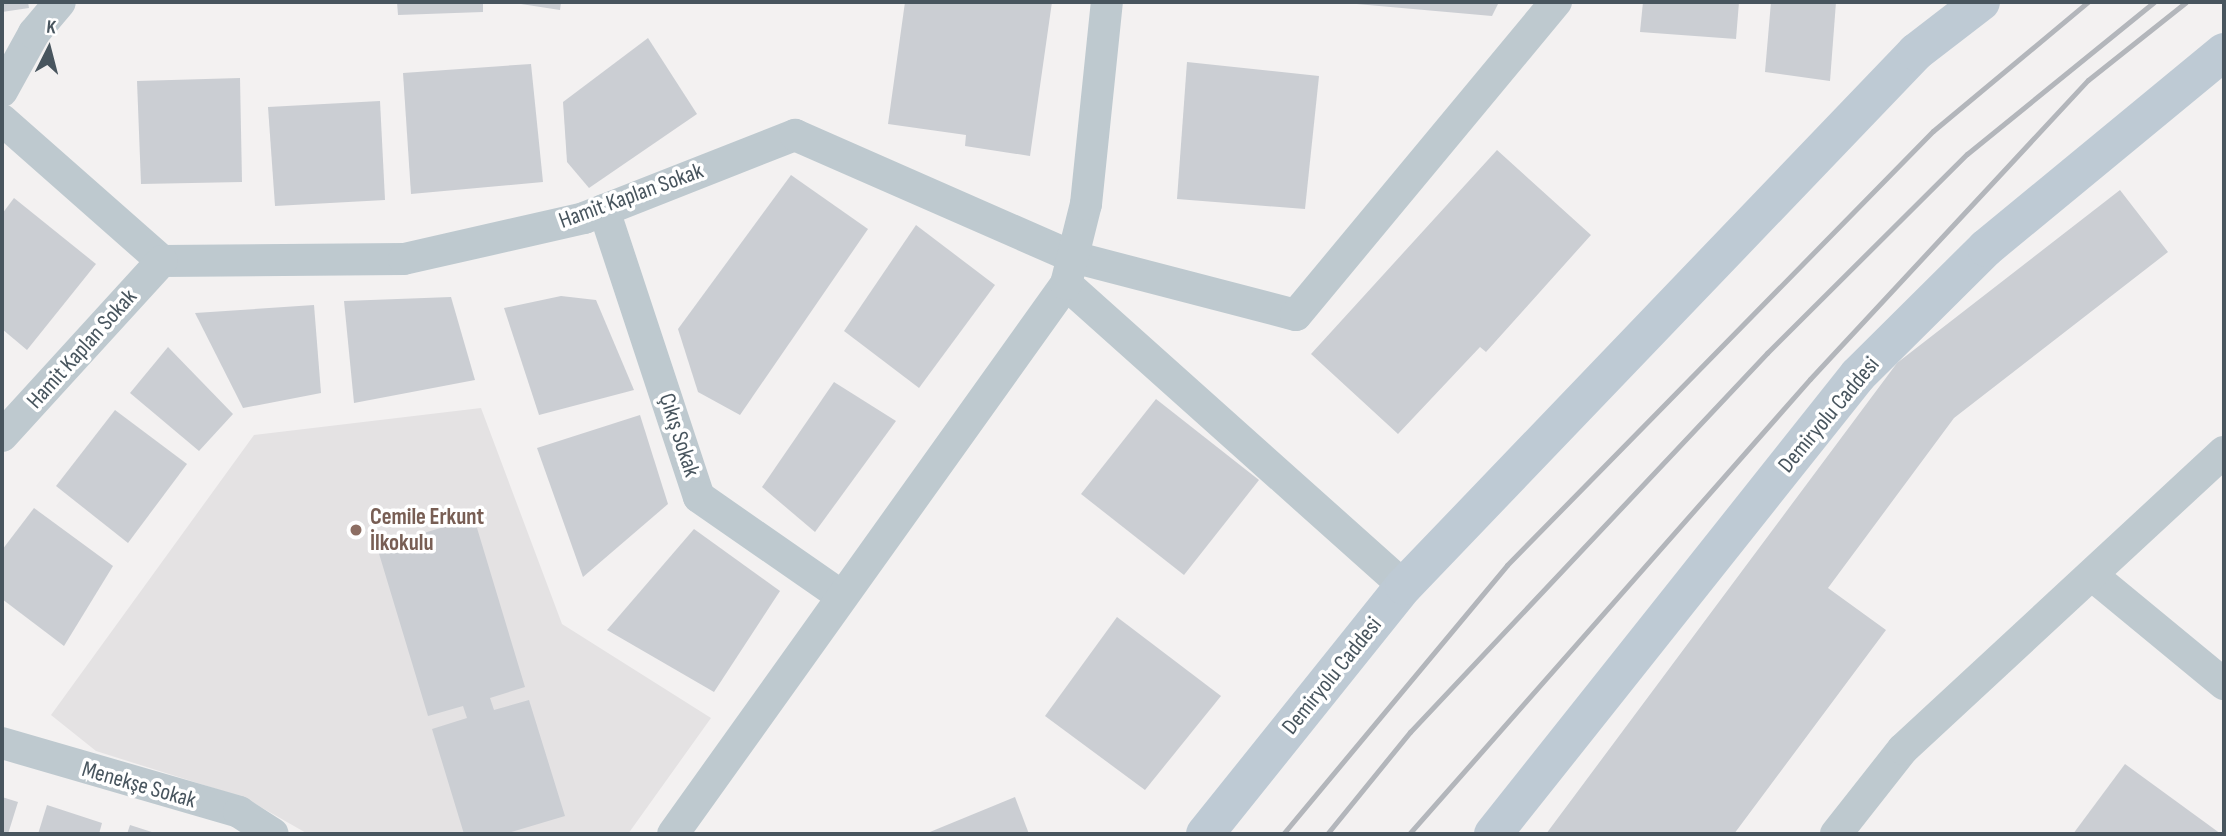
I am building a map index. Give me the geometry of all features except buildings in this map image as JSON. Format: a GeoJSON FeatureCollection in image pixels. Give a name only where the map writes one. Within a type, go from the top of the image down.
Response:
{"type":"FeatureCollection","features":[{"type":"Feature","properties":{"kind":"main road","name":"Demiryolu Caddesi"},"geometry":{"type":"LineString","coordinates":[[1205,834],[1404,586],[1916,52],[1981,2]]}},
{"type":"Feature","properties":{"kind":"main road","name":"Demiryolu Caddesi"},"geometry":{"type":"LineString","coordinates":[[1493,834],[1858,375],[1986,247],[2224,52]]}},
{"type":"Feature","properties":{"kind":"street"},"geometry":{"type":"LineString","coordinates":[[2,91],[34,33],[60,2]]}},
{"type":"Feature","properties":{"kind":"street"},"geometry":{"type":"LineString","coordinates":[[673,834],[1070,270],[1086,204],[1107,2]]}},
{"type":"Feature","properties":{"kind":"street"},"geometry":{"type":"LineString","coordinates":[[1070,270],[1296,315],[1556,2]]}},
{"type":"Feature","properties":{"kind":"street"},"geometry":{"type":"LineString","coordinates":[[2,120],[162,261]]}},
{"type":"Feature","properties":{"kind":"street","name":"Hamit Kaplan Sokak"},"geometry":{"type":"LineString","coordinates":[[2,436],[162,261],[404,259],[604,210],[795,135],[1070,270]]}},
{"type":"Feature","properties":{"kind":"street","name":"Çıkış Sokak"},"geometry":{"type":"LineString","coordinates":[[604,210],[699,496],[840,595]]}},
{"type":"Feature","properties":{"kind":"street"},"geometry":{"type":"LineString","coordinates":[[1070,270],[1404,586]]}},
{"type":"Feature","properties":{"kind":"street"},"geometry":{"type":"LineString","coordinates":[[1836,834],[1903,749],[2224,452]]}},
{"type":"Feature","properties":{"kind":"street"},"geometry":{"type":"LineString","coordinates":[[2093,576],[2224,684]]}},
{"type":"Feature","properties":{"kind":"street","name":"Menekşe Sokak"},"geometry":{"type":"LineString","coordinates":[[2,743],[239,812],[273,834]]}},
{"type":"Feature","properties":{"kind":"shaded area","name":"Cemile Erkunt İlkokulu"},"geometry":{"type":"Polygon","coordinates":[[[481,408],[562,624],[711,718],[628,834],[308,834],[245,798],[96,751],[51,715],[254,435],[481,408]]]}},
{"type":"Feature","properties":{"kind":"railway"},"geometry":{"type":"LineString","coordinates":[[1283,834],[1507,565],[1933,131],[2088,2]]}},
{"type":"Feature","properties":{"kind":"railway"},"geometry":{"type":"LineString","coordinates":[[1327,834],[1410,732],[1767,353],[1967,154],[2154,2]]}},
{"type":"Feature","properties":{"kind":"railway"},"geometry":{"type":"LineString","coordinates":[[1409,834],[1810,379],[2088,80],[2186,2]]}},
{"type":"Feature","properties":{"kind":"place","name":"Cemile Erkunt İlkokulu"},"geometry":{"type":"Point","coordinates":[356,530]}}]}
